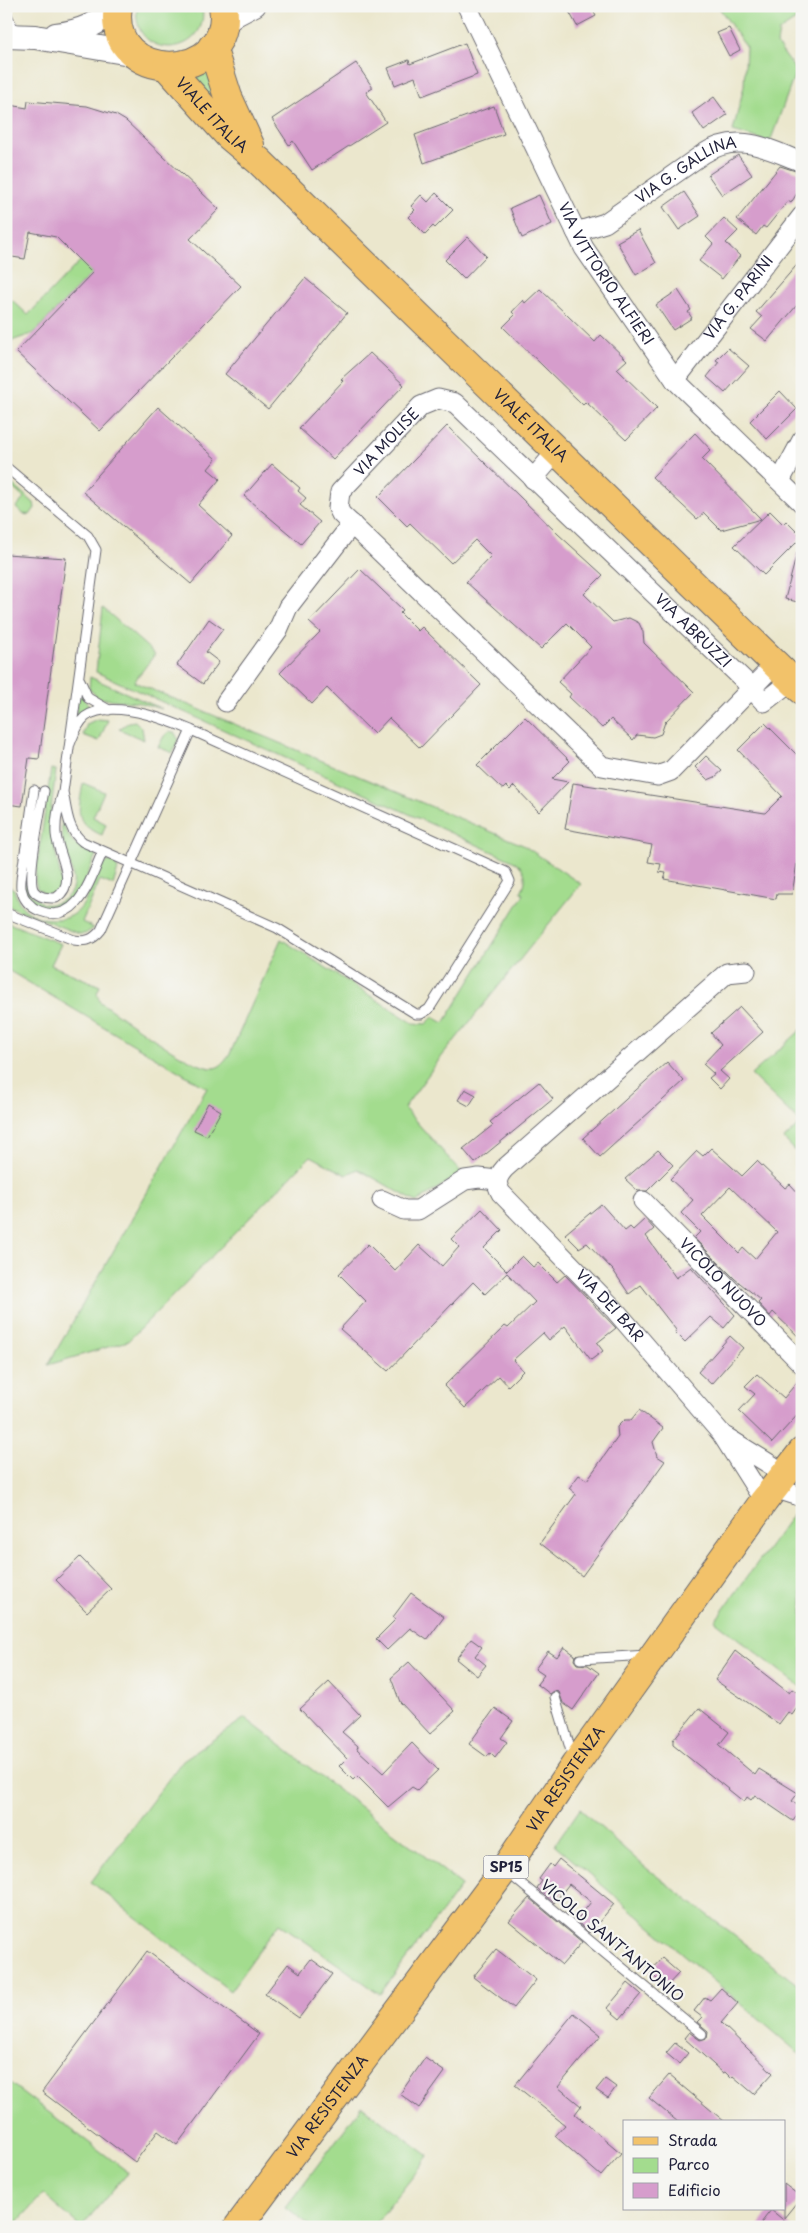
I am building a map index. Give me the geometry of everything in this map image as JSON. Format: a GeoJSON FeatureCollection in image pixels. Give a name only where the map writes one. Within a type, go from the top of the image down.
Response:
{"type":"FeatureCollection","features":[{"type":"Feature","properties":{"kind":"main road"},"geometry":{"type":"LineString","coordinates":[[117,6],[119,26],[123,38],[136,54],[154,65],[168,67],[184,66],[200,59],[219,27]]}},
{"type":"Feature","properties":{"kind":"main road","name":"VIALE ITALIA"},"geometry":{"type":"LineString","coordinates":[[219,27],[237,122],[259,161]]}},
{"type":"Feature","properties":{"kind":"main road","name":"VIALE ITALIA"},"geometry":{"type":"LineString","coordinates":[[168,67],[228,135],[259,161],[789,678]]}},
{"type":"Feature","properties":{"kind":"main road","name":"VIA RESISTENZA"},"geometry":{"type":"LineString","coordinates":[[238,2227],[504,1870],[575,1765],[787,1473]]}},
{"type":"Feature","properties":{"kind":"street"},"geometry":{"type":"LineString","coordinates":[[20,36],[72,33],[94,26],[117,6]]}},
{"type":"Feature","properties":{"kind":"street"},"geometry":{"type":"LineString","coordinates":[[219,27],[256,6]]}},
{"type":"Feature","properties":{"kind":"street","name":"VIA VITTORIO ALFIERI"},"geometry":{"type":"LineString","coordinates":[[467,6],[584,248],[675,380],[802,503]]}},
{"type":"Feature","properties":{"kind":"street"},"geometry":{"type":"LineString","coordinates":[[20,36],[136,54]]}},
{"type":"Feature","properties":{"kind":"street","name":"VIA G. GALLINA"},"geometry":{"type":"LineString","coordinates":[[576,232],[605,223],[703,154],[721,144],[744,142],[802,162]]}},
{"type":"Feature","properties":{"kind":"street","name":"VIA G. PARINI"},"geometry":{"type":"LineString","coordinates":[[675,380],[802,216]]}},
{"type":"Feature","properties":{"kind":"street","name":"VIA MOLISE"},"geometry":{"type":"LineString","coordinates":[[634,573],[533,479],[456,403],[447,400],[430,401],[421,406],[340,492],[338,508],[341,514],[602,766],[657,776],[671,771],[751,688]]}},
{"type":"Feature","properties":{"kind":"street"},"geometry":{"type":"LineString","coordinates":[[780,481],[802,440]]}},
{"type":"Feature","properties":{"kind":"street"},"geometry":{"type":"LineString","coordinates":[[533,479],[556,452]]}},
{"type":"Feature","properties":{"kind":"street"},"geometry":{"type":"LineString","coordinates":[[226,702],[278,630],[288,607],[352,524]]}},
{"type":"Feature","properties":{"kind":"street","name":"VIA ABRUZZI"},"geometry":{"type":"LineString","coordinates":[[634,573],[751,688]]}},
{"type":"Feature","properties":{"kind":"street"},"geometry":{"type":"LineString","coordinates":[[751,688],[789,678]]}},
{"type":"Feature","properties":{"kind":"street"},"geometry":{"type":"LineString","coordinates":[[382,1200],[404,1210],[418,1210],[465,1180],[479,1178],[497,1180],[505,1168],[727,973],[746,971]]}},
{"type":"Feature","properties":{"kind":"street","name":"VIA DEI BAR"},"geometry":{"type":"LineString","coordinates":[[497,1180],[501,1193],[614,1309],[720,1434],[787,1473]]}},
{"type":"Feature","properties":{"kind":"street","name":"VICOLO NUOVO"},"geometry":{"type":"LineString","coordinates":[[643,1201],[802,1364]]}},
{"type":"Feature","properties":{"kind":"street","name":"VIA DEI BAR"},"geometry":{"type":"LineString","coordinates":[[720,1434],[787,1473]]}},
{"type":"Feature","properties":{"kind":"street"},"geometry":{"type":"LineString","coordinates":[[787,1473],[802,1497]]}},
{"type":"Feature","properties":{"kind":"lane"},"geometry":{"type":"LineString","coordinates":[[6,13],[20,36]]}},
{"type":"Feature","properties":{"kind":"lane"},"geometry":{"type":"LineString","coordinates":[[6,467],[93,542],[95,560],[63,792],[56,814],[56,826],[68,880],[63,893],[56,898],[49,898],[35,893],[32,880],[39,791],[21,881],[24,898],[31,905],[47,913],[57,913],[75,906],[85,891],[103,851]]}},
{"type":"Feature","properties":{"kind":"lane"},"geometry":{"type":"LineString","coordinates":[[79,675],[83,690],[88,698],[110,710]]}},
{"type":"Feature","properties":{"kind":"lane"},"geometry":{"type":"LineString","coordinates":[[63,792],[73,832],[83,842],[277,928],[416,1014],[421,1014],[429,1009],[510,881],[506,872],[191,730],[156,717],[110,710],[93,713],[86,717],[76,728],[70,744]]}},
{"type":"Feature","properties":{"kind":"lane"},"geometry":{"type":"LineString","coordinates":[[6,913],[74,940],[91,940],[101,930],[191,730]]}},
{"type":"Feature","properties":{"kind":"lane"},"geometry":{"type":"LineString","coordinates":[[580,1659],[655,1655]]}},
{"type":"Feature","properties":{"kind":"lane"},"geometry":{"type":"LineString","coordinates":[[555,1697],[575,1765]]}},
{"type":"Feature","properties":{"kind":"lane","name":"VICOLO SANT'ANTONIO"},"geometry":{"type":"LineString","coordinates":[[504,1870],[702,2034]]}},
{"type":"Feature","properties":{"kind":"green space"},"geometry":{"type":"Polygon","coordinates":[[[137,6],[202,6],[202,23],[195,36],[184,44],[171,47],[157,45],[146,38],[138,25],[137,6]]]}},
{"type":"Feature","properties":{"kind":"green space"},"geometry":{"type":"Polygon","coordinates":[[[718,6],[802,6],[802,16],[779,31],[777,44],[796,71],[770,142],[733,131],[744,86],[746,47],[718,6]]]}},
{"type":"Feature","properties":{"kind":"green space"},"geometry":{"type":"Polygon","coordinates":[[[209,70],[216,95],[207,100],[189,80],[209,70]]]}},
{"type":"Feature","properties":{"kind":"green space"},"geometry":{"type":"Polygon","coordinates":[[[81,260],[92,273],[34,333],[6,343],[6,304],[12,300],[28,315],[81,260]]]}},
{"type":"Feature","properties":{"kind":"green space"},"geometry":{"type":"Polygon","coordinates":[[[6,479],[34,503],[35,508],[30,515],[23,514],[16,508],[24,498],[6,482],[6,479]]]}},
{"type":"Feature","properties":{"kind":"green space"},"geometry":{"type":"Polygon","coordinates":[[[103,608],[155,654],[134,682],[523,845],[581,884],[439,1060],[404,1108],[462,1173],[416,1202],[358,1169],[346,1175],[311,1156],[128,1341],[48,1365],[207,1088],[6,969],[6,922],[61,944],[51,965],[100,986],[97,993],[100,1002],[175,1052],[204,1067],[214,1068],[221,1065],[229,1056],[281,939],[413,1023],[426,1024],[433,1017],[444,1023],[524,894],[521,892],[525,877],[523,870],[517,863],[96,672],[103,608]]]}},
{"type":"Feature","properties":{"kind":"green space"},"geometry":{"type":"Polygon","coordinates":[[[90,677],[162,709],[140,703],[99,698],[89,689],[90,677]]]}},
{"type":"Feature","properties":{"kind":"green space"},"geometry":{"type":"Polygon","coordinates":[[[78,692],[92,709],[75,720],[78,692]]]}},
{"type":"Feature","properties":{"kind":"green space"},"geometry":{"type":"Polygon","coordinates":[[[97,719],[108,720],[99,741],[83,735],[87,724],[97,719]]]}},
{"type":"Feature","properties":{"kind":"green space"},"geometry":{"type":"Polygon","coordinates":[[[135,721],[142,728],[144,740],[119,729],[129,722],[135,721]]]}},
{"type":"Feature","properties":{"kind":"green space"},"geometry":{"type":"Polygon","coordinates":[[[170,731],[175,733],[178,739],[173,753],[158,747],[164,736],[170,731]]]}},
{"type":"Feature","properties":{"kind":"green space"},"geometry":{"type":"Polygon","coordinates":[[[51,769],[56,770],[51,809],[51,830],[62,884],[55,894],[45,894],[37,888],[35,880],[51,769]]]}},
{"type":"Feature","properties":{"kind":"green space"},"geometry":{"type":"Polygon","coordinates":[[[83,783],[104,792],[93,817],[106,824],[102,835],[86,826],[80,815],[79,808],[83,783]]]}},
{"type":"Feature","properties":{"kind":"green space"},"geometry":{"type":"Polygon","coordinates":[[[62,820],[71,839],[82,848],[96,855],[84,885],[74,900],[61,908],[47,909],[40,907],[29,898],[25,891],[25,875],[30,894],[43,904],[60,901],[72,890],[72,870],[63,842],[62,820]]]}},
{"type":"Feature","properties":{"kind":"green space"},"geometry":{"type":"Polygon","coordinates":[[[110,861],[114,862],[118,869],[113,885],[100,880],[82,922],[94,928],[85,934],[79,934],[6,905],[6,886],[14,889],[20,904],[33,915],[50,919],[67,918],[77,912],[84,904],[97,873],[102,866],[110,861]]]}},
{"type":"Feature","properties":{"kind":"green space"},"geometry":{"type":"Polygon","coordinates":[[[802,1029],[802,1158],[784,1139],[801,1123],[751,1075],[802,1029]]]}},
{"type":"Feature","properties":{"kind":"green space"},"geometry":{"type":"Polygon","coordinates":[[[802,1511],[802,1688],[715,1621],[793,1514],[802,1511]]]}},
{"type":"Feature","properties":{"kind":"green space"},"geometry":{"type":"Polygon","coordinates":[[[245,1718],[462,1885],[380,1994],[279,1923],[230,1991],[91,1882],[183,1760],[245,1718]]]}},
{"type":"Feature","properties":{"kind":"green space"},"geometry":{"type":"Polygon","coordinates":[[[580,1809],[645,1867],[802,1988],[802,2056],[555,1845],[580,1809]]]}},
{"type":"Feature","properties":{"kind":"green space"},"geometry":{"type":"Polygon","coordinates":[[[6,2080],[128,2172],[81,2227],[43,2194],[13,2227],[6,2227],[6,2080]]]}},
{"type":"Feature","properties":{"kind":"green space"},"geometry":{"type":"Polygon","coordinates":[[[362,2106],[429,2156],[373,2227],[312,2227],[286,2207],[362,2106]]]}},
{"type":"Feature","properties":{"kind":"building"},"geometry":{"type":"Polygon","coordinates":[[[566,6],[590,6],[596,16],[577,26],[566,6]]]}},
{"type":"Feature","properties":{"kind":"building"},"geometry":{"type":"Polygon","coordinates":[[[729,28],[740,50],[729,56],[717,33],[729,28]]]}},
{"type":"Feature","properties":{"kind":"building"},"geometry":{"type":"Polygon","coordinates":[[[465,43],[477,75],[422,96],[415,77],[395,85],[388,68],[409,60],[410,64],[465,43]]]}},
{"type":"Feature","properties":{"kind":"building"},"geometry":{"type":"Polygon","coordinates":[[[356,63],[373,88],[366,92],[386,122],[312,170],[293,141],[289,145],[272,119],[356,63]]]}},
{"type":"Feature","properties":{"kind":"building"},"geometry":{"type":"Polygon","coordinates":[[[714,97],[727,115],[704,131],[692,113],[714,97]]]}},
{"type":"Feature","properties":{"kind":"building"},"geometry":{"type":"Polygon","coordinates":[[[28,101],[87,106],[116,115],[126,121],[219,209],[190,239],[241,286],[100,431],[16,352],[92,273],[56,237],[30,232],[25,259],[6,256],[6,115],[8,115],[10,105],[27,108],[28,101]]]}},
{"type":"Feature","properties":{"kind":"building"},"geometry":{"type":"Polygon","coordinates":[[[494,106],[504,134],[424,163],[415,135],[494,106]]]}},
{"type":"Feature","properties":{"kind":"building"},"geometry":{"type":"Polygon","coordinates":[[[738,155],[752,175],[722,195],[708,175],[738,155]]]}},
{"type":"Feature","properties":{"kind":"building"},"geometry":{"type":"Polygon","coordinates":[[[780,166],[802,173],[802,185],[791,203],[788,201],[766,228],[763,226],[756,235],[737,219],[780,166]]]}},
{"type":"Feature","properties":{"kind":"building"},"geometry":{"type":"Polygon","coordinates":[[[684,192],[700,216],[679,230],[663,207],[684,192]]]}},
{"type":"Feature","properties":{"kind":"building"},"geometry":{"type":"Polygon","coordinates":[[[436,193],[453,210],[435,228],[433,226],[425,234],[408,217],[415,210],[411,206],[421,195],[428,202],[436,193]]]}},
{"type":"Feature","properties":{"kind":"building"},"geometry":{"type":"Polygon","coordinates":[[[539,195],[552,224],[522,238],[510,208],[539,195]]]}},
{"type":"Feature","properties":{"kind":"building"},"geometry":{"type":"Polygon","coordinates":[[[724,218],[738,231],[726,243],[740,256],[722,279],[699,261],[713,244],[706,237],[724,218]]]}},
{"type":"Feature","properties":{"kind":"building"},"geometry":{"type":"Polygon","coordinates":[[[638,230],[656,263],[636,275],[617,242],[638,230]]]}},
{"type":"Feature","properties":{"kind":"building"},"geometry":{"type":"Polygon","coordinates":[[[468,237],[486,256],[464,279],[445,260],[468,237]]]}},
{"type":"Feature","properties":{"kind":"building"},"geometry":{"type":"Polygon","coordinates":[[[802,259],[802,299],[767,341],[751,329],[762,317],[756,312],[802,259]]]}},
{"type":"Feature","properties":{"kind":"building"},"geometry":{"type":"Polygon","coordinates":[[[305,278],[347,313],[268,409],[225,374],[305,278]]]}},
{"type":"Feature","properties":{"kind":"building"},"geometry":{"type":"Polygon","coordinates":[[[540,289],[595,342],[601,335],[627,360],[617,369],[657,408],[626,440],[586,402],[583,405],[503,327],[515,315],[512,312],[523,300],[525,303],[540,289]]]}},
{"type":"Feature","properties":{"kind":"building"},"geometry":{"type":"Polygon","coordinates":[[[678,290],[691,310],[688,312],[692,318],[673,330],[656,305],[678,290]]]}},
{"type":"Feature","properties":{"kind":"building"},"geometry":{"type":"Polygon","coordinates":[[[728,348],[749,366],[725,393],[707,377],[719,362],[716,360],[728,348]]]}},
{"type":"Feature","properties":{"kind":"building"},"geometry":{"type":"Polygon","coordinates":[[[370,353],[404,385],[333,459],[299,428],[343,381],[341,379],[370,353]]]}},
{"type":"Feature","properties":{"kind":"building"},"geometry":{"type":"Polygon","coordinates":[[[780,391],[797,409],[767,439],[750,421],[780,391]]]}},
{"type":"Feature","properties":{"kind":"building"},"geometry":{"type":"Polygon","coordinates":[[[158,407],[216,459],[208,469],[220,479],[198,505],[232,536],[191,584],[83,492],[158,407]]]}},
{"type":"Feature","properties":{"kind":"building"},"geometry":{"type":"Polygon","coordinates":[[[447,426],[603,575],[584,594],[613,622],[629,618],[639,623],[643,632],[644,643],[694,692],[665,722],[661,734],[653,737],[637,735],[633,740],[611,719],[602,728],[569,697],[571,694],[558,682],[591,647],[567,623],[541,649],[466,582],[491,556],[475,540],[451,563],[410,523],[407,526],[378,497],[447,426]]]}},
{"type":"Feature","properties":{"kind":"building"},"geometry":{"type":"Polygon","coordinates":[[[695,433],[711,450],[702,459],[761,519],[721,530],[704,513],[697,519],[652,477],[695,433]]]}},
{"type":"Feature","properties":{"kind":"building"},"geometry":{"type":"Polygon","coordinates":[[[272,464],[300,488],[298,491],[306,498],[300,505],[320,522],[301,544],[244,496],[272,464]]]}},
{"type":"Feature","properties":{"kind":"building"},"geometry":{"type":"Polygon","coordinates":[[[770,511],[783,524],[786,521],[802,537],[764,575],[734,546],[770,511]]]}},
{"type":"Feature","properties":{"kind":"building"},"geometry":{"type":"Polygon","coordinates":[[[797,553],[802,553],[802,603],[785,599],[797,553]]]}},
{"type":"Feature","properties":{"kind":"building"},"geometry":{"type":"Polygon","coordinates":[[[6,554],[66,558],[39,759],[29,758],[22,806],[6,804],[6,554]]]}},
{"type":"Feature","properties":{"kind":"building"},"geometry":{"type":"Polygon","coordinates":[[[360,569],[403,610],[400,613],[418,631],[422,627],[481,685],[420,748],[389,718],[374,734],[327,688],[312,704],[280,673],[320,632],[309,622],[360,569]]]}},
{"type":"Feature","properties":{"kind":"building"},"geometry":{"type":"Polygon","coordinates":[[[209,619],[223,629],[206,652],[219,662],[203,684],[177,665],[209,619]]]}},
{"type":"Feature","properties":{"kind":"building"},"geometry":{"type":"Polygon","coordinates":[[[525,717],[570,761],[552,779],[568,782],[539,812],[514,786],[510,790],[506,786],[503,789],[477,765],[525,717]]]}},
{"type":"Feature","properties":{"kind":"building"},"geometry":{"type":"Polygon","coordinates":[[[765,723],[802,760],[802,832],[792,894],[777,894],[776,899],[664,879],[666,873],[659,872],[661,864],[648,862],[652,845],[565,829],[573,783],[765,813],[782,796],[738,750],[765,723]]]}},
{"type":"Feature","properties":{"kind":"building"},"geometry":{"type":"Polygon","coordinates":[[[706,756],[722,771],[708,780],[695,767],[706,756]]]}},
{"type":"Feature","properties":{"kind":"building"},"geometry":{"type":"Polygon","coordinates":[[[740,1007],[763,1032],[720,1071],[729,1079],[720,1089],[709,1078],[714,1074],[703,1064],[721,1045],[711,1033],[740,1007]]]}},
{"type":"Feature","properties":{"kind":"building"},"geometry":{"type":"Polygon","coordinates":[[[667,1062],[684,1081],[600,1157],[583,1138],[667,1062]]]}},
{"type":"Feature","properties":{"kind":"building"},"geometry":{"type":"Polygon","coordinates":[[[539,1082],[553,1099],[475,1163],[463,1149],[493,1125],[490,1122],[539,1082]]]}},
{"type":"Feature","properties":{"kind":"building"},"geometry":{"type":"Polygon","coordinates":[[[465,1089],[476,1095],[469,1106],[458,1100],[465,1089]]]}},
{"type":"Feature","properties":{"kind":"building"},"geometry":{"type":"Polygon","coordinates":[[[208,1103],[221,1111],[207,1136],[194,1130],[208,1103]]]}},
{"type":"Feature","properties":{"kind":"building"},"geometry":{"type":"Polygon","coordinates":[[[711,1148],[742,1176],[757,1161],[785,1188],[790,1184],[802,1197],[802,1340],[773,1312],[770,1316],[758,1303],[761,1300],[735,1279],[694,1238],[700,1232],[681,1213],[693,1200],[670,1179],[697,1151],[703,1156],[711,1148]],[[730,1187],[702,1216],[739,1253],[743,1248],[755,1259],[777,1232],[730,1187]]]}},
{"type":"Feature","properties":{"kind":"building"},"geometry":{"type":"Polygon","coordinates":[[[658,1150],[673,1165],[647,1191],[638,1191],[625,1179],[658,1150]]]}},
{"type":"Feature","properties":{"kind":"building"},"geometry":{"type":"Polygon","coordinates":[[[601,1204],[625,1231],[630,1227],[633,1230],[645,1219],[654,1229],[646,1236],[676,1278],[691,1267],[735,1315],[724,1328],[711,1317],[685,1342],[675,1332],[676,1330],[641,1285],[629,1294],[613,1270],[587,1243],[579,1248],[565,1234],[601,1204]]]}},
{"type":"Feature","properties":{"kind":"building"},"geometry":{"type":"Polygon","coordinates":[[[482,1209],[502,1230],[484,1248],[507,1271],[522,1256],[533,1267],[538,1263],[557,1282],[565,1275],[616,1328],[597,1343],[603,1351],[591,1360],[565,1326],[549,1340],[543,1333],[513,1360],[523,1371],[508,1386],[499,1376],[465,1408],[444,1386],[505,1326],[508,1328],[535,1302],[507,1273],[485,1294],[473,1282],[388,1371],[340,1329],[366,1301],[339,1274],[368,1244],[395,1271],[419,1245],[442,1266],[459,1247],[451,1239],[482,1209]]]}},
{"type":"Feature","properties":{"kind":"building"},"geometry":{"type":"Polygon","coordinates":[[[730,1336],[743,1348],[711,1384],[698,1372],[730,1336]]]}},
{"type":"Feature","properties":{"kind":"building"},"geometry":{"type":"Polygon","coordinates":[[[757,1374],[784,1398],[802,1376],[802,1410],[772,1443],[739,1411],[755,1394],[745,1386],[757,1374]]]}},
{"type":"Feature","properties":{"kind":"building"},"geometry":{"type":"Polygon","coordinates":[[[639,1410],[663,1428],[653,1442],[657,1456],[665,1461],[582,1576],[540,1543],[576,1494],[569,1488],[579,1475],[587,1480],[618,1437],[617,1427],[624,1420],[631,1420],[639,1410]]]}},
{"type":"Feature","properties":{"kind":"building"},"geometry":{"type":"Polygon","coordinates":[[[80,1557],[111,1589],[87,1612],[56,1580],[80,1557]]]}},
{"type":"Feature","properties":{"kind":"building"},"geometry":{"type":"Polygon","coordinates":[[[411,1593],[444,1617],[427,1640],[410,1628],[387,1650],[376,1639],[396,1619],[393,1617],[411,1593]]]}},
{"type":"Feature","properties":{"kind":"building"},"geometry":{"type":"Polygon","coordinates":[[[471,1639],[482,1647],[475,1656],[486,1665],[477,1676],[456,1659],[471,1639]]]}},
{"type":"Feature","properties":{"kind":"building"},"geometry":{"type":"Polygon","coordinates":[[[564,1647],[575,1655],[574,1660],[577,1664],[588,1665],[599,1673],[573,1710],[563,1703],[559,1692],[554,1691],[550,1694],[537,1684],[544,1675],[535,1669],[548,1651],[557,1657],[564,1647]]]}},
{"type":"Feature","properties":{"kind":"building"},"geometry":{"type":"Polygon","coordinates":[[[735,1651],[789,1693],[792,1689],[802,1696],[802,1701],[792,1715],[788,1712],[779,1724],[715,1680],[735,1651]]]}},
{"type":"Feature","properties":{"kind":"building"},"geometry":{"type":"Polygon","coordinates":[[[409,1662],[455,1711],[430,1734],[400,1702],[391,1678],[409,1662]]]}},
{"type":"Feature","properties":{"kind":"building"},"geometry":{"type":"Polygon","coordinates":[[[329,1682],[360,1715],[342,1732],[383,1773],[412,1743],[438,1770],[417,1790],[412,1787],[388,1807],[357,1776],[353,1780],[339,1766],[347,1758],[300,1709],[329,1682]]]}},
{"type":"Feature","properties":{"kind":"building"},"geometry":{"type":"Polygon","coordinates":[[[495,1708],[513,1721],[501,1738],[507,1742],[495,1758],[490,1753],[487,1757],[469,1744],[495,1708]]]}},
{"type":"Feature","properties":{"kind":"building"},"geometry":{"type":"Polygon","coordinates":[[[699,1708],[729,1732],[719,1745],[755,1775],[759,1769],[798,1793],[792,1801],[802,1809],[793,1821],[755,1795],[751,1800],[747,1797],[744,1802],[673,1745],[673,1740],[699,1708]]]}},
{"type":"Feature","properties":{"kind":"building"},"geometry":{"type":"Polygon","coordinates":[[[559,1859],[614,1904],[590,1933],[576,1921],[591,1902],[569,1884],[554,1903],[537,1888],[542,1881],[539,1879],[550,1864],[553,1867],[559,1859]]]}},
{"type":"Feature","properties":{"kind":"building"},"geometry":{"type":"Polygon","coordinates":[[[529,1898],[582,1942],[562,1965],[509,1921],[529,1898]]]}},
{"type":"Feature","properties":{"kind":"building"},"geometry":{"type":"Polygon","coordinates":[[[496,1949],[536,1980],[514,2008],[473,1977],[496,1949]]]}},
{"type":"Feature","properties":{"kind":"building"},"geometry":{"type":"Polygon","coordinates":[[[147,1951],[259,2034],[177,2145],[158,2131],[135,2162],[42,2092],[147,1951]]]}},
{"type":"Feature","properties":{"kind":"building"},"geometry":{"type":"Polygon","coordinates":[[[662,1958],[679,1973],[666,1987],[649,1972],[662,1958]]]}},
{"type":"Feature","properties":{"kind":"building"},"geometry":{"type":"Polygon","coordinates":[[[311,1959],[332,1974],[299,2018],[265,1994],[288,1964],[300,1973],[311,1959]]]}},
{"type":"Feature","properties":{"kind":"building"},"geometry":{"type":"Polygon","coordinates":[[[628,1983],[641,1994],[620,2019],[607,2008],[628,1983]]]}},
{"type":"Feature","properties":{"kind":"building"},"geometry":{"type":"Polygon","coordinates":[[[721,1988],[738,2003],[721,2023],[773,2073],[754,2094],[733,2076],[731,2078],[725,2072],[723,2073],[684,2038],[689,2032],[700,2040],[707,2038],[708,2031],[697,2022],[702,2017],[694,2011],[705,1997],[710,2000],[721,1988]]]}},
{"type":"Feature","properties":{"kind":"building"},"geometry":{"type":"Polygon","coordinates":[[[574,2013],[601,2035],[558,2087],[581,2106],[575,2114],[621,2153],[601,2176],[555,2136],[565,2125],[515,2085],[574,2013]]]}},
{"type":"Feature","properties":{"kind":"building"},"geometry":{"type":"Polygon","coordinates":[[[675,2043],[688,2053],[679,2064],[666,2053],[675,2043]]]}},
{"type":"Feature","properties":{"kind":"building"},"geometry":{"type":"Polygon","coordinates":[[[425,2058],[445,2072],[419,2108],[400,2094],[425,2058]]]}},
{"type":"Feature","properties":{"kind":"building"},"geometry":{"type":"Polygon","coordinates":[[[669,2075],[723,2120],[676,2120],[649,2098],[669,2075]]]}},
{"type":"Feature","properties":{"kind":"building"},"geometry":{"type":"Polygon","coordinates":[[[605,2079],[616,2087],[608,2098],[596,2090],[605,2079]]]}},
{"type":"Feature","properties":{"kind":"building"},"geometry":{"type":"Polygon","coordinates":[[[786,2186],[801,2197],[784,2218],[784,2210],[786,2210],[786,2186]]]}},
{"type":"Feature","properties":{"kind":"building"},"geometry":{"type":"Polygon","coordinates":[[[771,2210],[792,2227],[758,2227],[771,2210]]]}}]}
